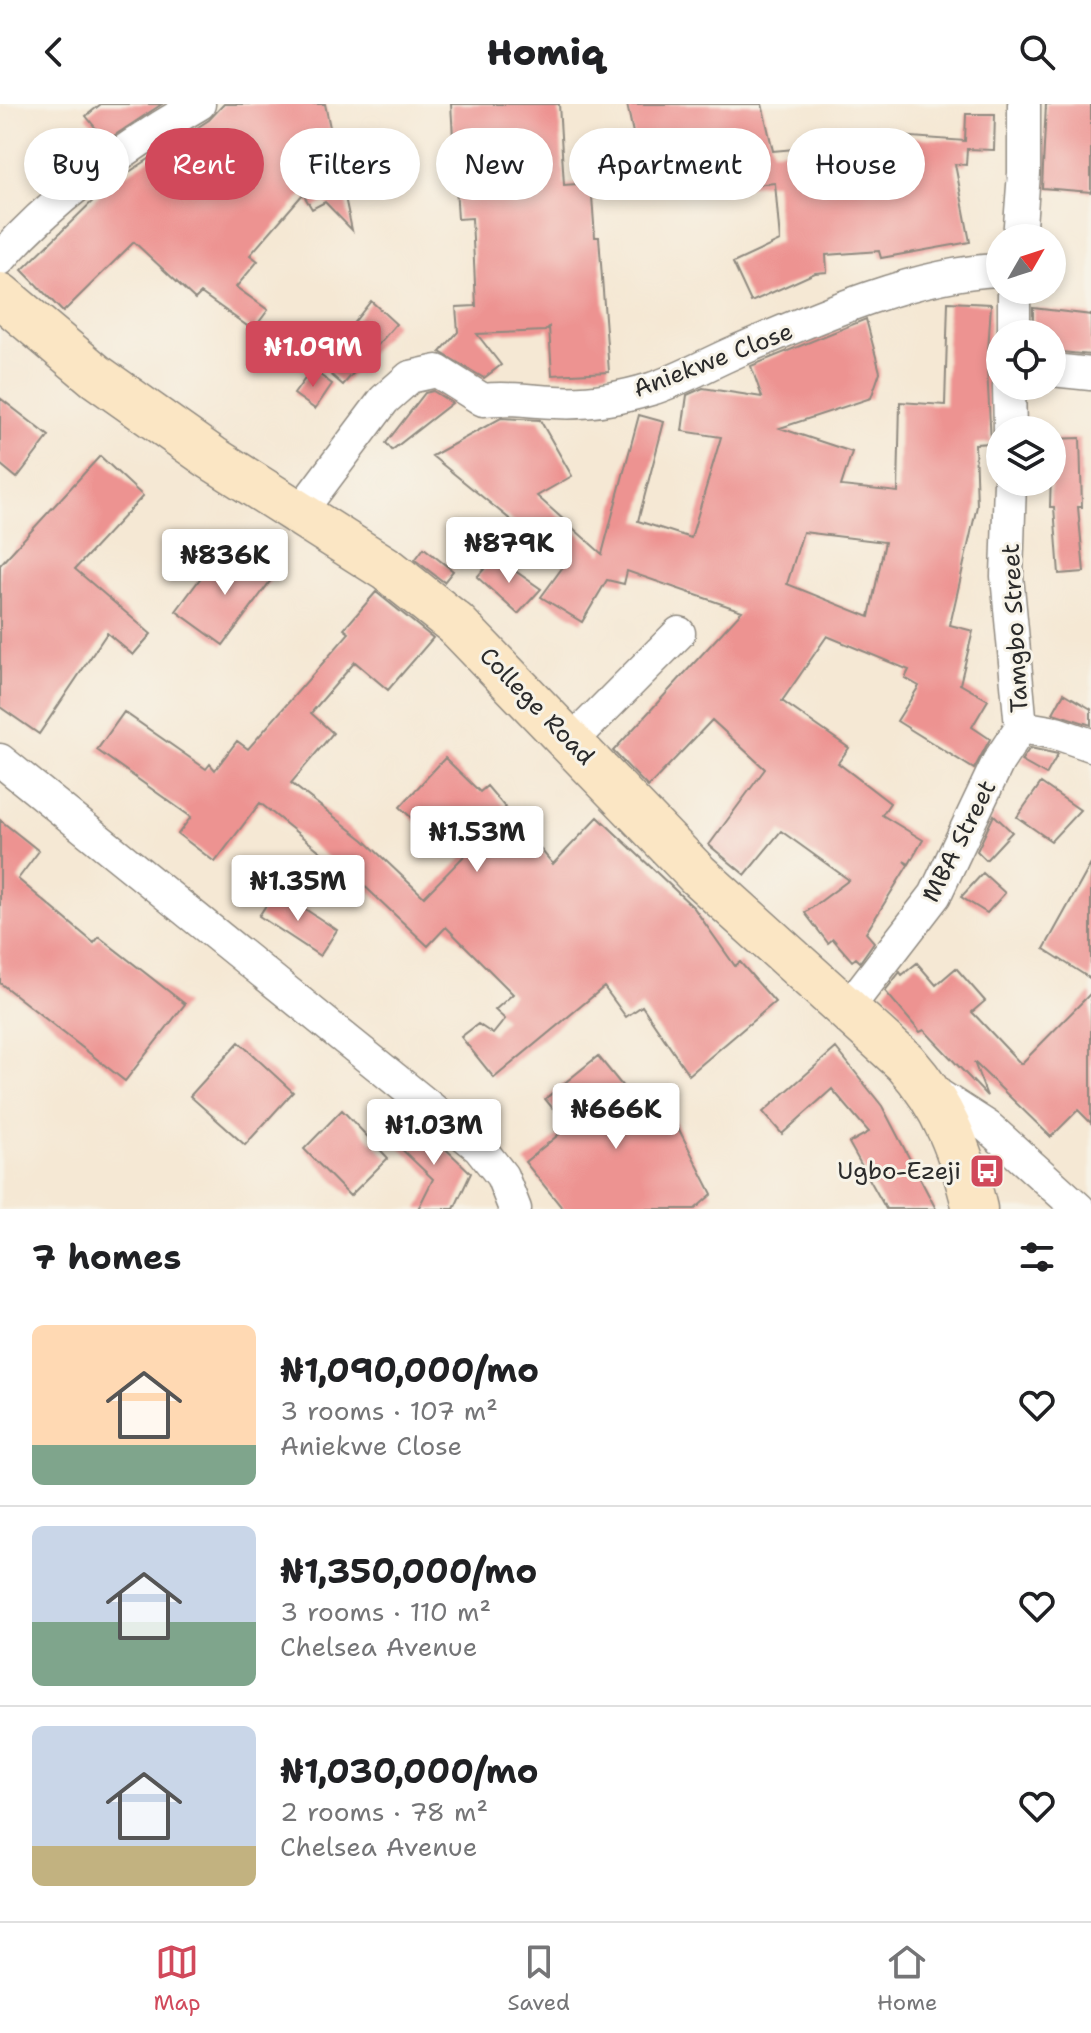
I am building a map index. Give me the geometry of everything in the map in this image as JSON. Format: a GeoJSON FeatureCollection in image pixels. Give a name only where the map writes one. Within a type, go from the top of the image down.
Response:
{"type":"FeatureCollection","features":[{"type":"Feature","properties":{"kind":"main road","name":"College Road"},"geometry":{"type":"LineString","coordinates":[[0,295],[96,376],[212,458],[388,570],[436,606],[572,741],[709,886],[847,1009],[932,1091],[963,1160],[975,1209]]}},
{"type":"Feature","properties":{"kind":"street"},"geometry":{"type":"LineString","coordinates":[[0,259],[23,232],[78,187],[163,124],[199,104]]}},
{"type":"Feature","properties":{"kind":"street"},"geometry":{"type":"LineString","coordinates":[[1020,224],[1024,104]]}},
{"type":"Feature","properties":{"kind":"street","name":"Aniekwe Close"},"geometry":{"type":"LineString","coordinates":[[300,512],[384,400],[410,377],[437,371],[483,400],[511,396],[555,402],[597,401],[652,389],[805,324],[911,286],[961,271],[986,270]]}},
{"type":"Feature","properties":{"kind":"street"},"geometry":{"type":"LineString","coordinates":[[1066,371],[1091,374]]}},
{"type":"Feature","properties":{"kind":"street","name":"Tamgbo Street"},"geometry":{"type":"LineString","coordinates":[[1010,496],[1007,576],[1021,727]]}},
{"type":"Feature","properties":{"kind":"street"},"geometry":{"type":"LineString","coordinates":[[572,741],[679,633]]}},
{"type":"Feature","properties":{"kind":"street"},"geometry":{"type":"LineString","coordinates":[[1021,727],[1056,733],[1091,745]]}},
{"type":"Feature","properties":{"kind":"street","name":"MBA Street"},"geometry":{"type":"LineString","coordinates":[[847,1009],[935,895],[998,762],[1021,727]]}},
{"type":"Feature","properties":{"kind":"street"},"geometry":{"type":"LineString","coordinates":[[0,760],[479,1147],[502,1176],[514,1208]]}},
{"type":"Feature","properties":{"kind":"street"},"geometry":{"type":"LineString","coordinates":[[932,1091],[988,1127],[1079,1209]]}},
{"type":"Feature","properties":{"kind":"building"},"geometry":{"type":"Polygon","coordinates":[[[101,104],[162,104],[126,128],[96,128],[86,116],[101,104]]]}},
{"type":"Feature","properties":{"kind":"building"},"geometry":{"type":"Polygon","coordinates":[[[224,104],[325,104],[330,128],[280,128],[280,200],[298,200],[250,255],[258,261],[236,287],[268,310],[253,330],[201,293],[195,299],[134,242],[63,312],[22,270],[94,200],[129,200],[129,172],[145,162],[145,200],[264,200],[264,128],[197,128],[224,104]]]}},
{"type":"Feature","properties":{"kind":"building"},"geometry":{"type":"Polygon","coordinates":[[[451,104],[559,104],[564,185],[569,185],[569,200],[592,200],[595,237],[599,237],[609,372],[552,375],[549,327],[545,331],[477,334],[501,365],[484,378],[440,352],[458,332],[456,307],[476,306],[472,218],[458,219],[457,200],[553,200],[553,128],[452,128],[451,104]]]}},
{"type":"Feature","properties":{"kind":"building"},"geometry":{"type":"Polygon","coordinates":[[[627,104],[762,104],[768,128],[632,128],[627,104]]]}},
{"type":"Feature","properties":{"kind":"building"},"geometry":{"type":"Polygon","coordinates":[[[1046,104],[1091,104],[1091,192],[1042,188],[1046,104]]]}},
{"type":"Feature","properties":{"kind":"building"},"geometry":{"type":"Polygon","coordinates":[[[966,114],[995,114],[994,150],[967,149],[966,165],[955,164],[970,242],[881,258],[879,251],[826,255],[827,272],[815,273],[751,302],[733,263],[780,241],[775,183],[771,183],[771,142],[773,151],[787,150],[787,200],[925,200],[925,138],[965,141],[966,114]]]}},
{"type":"Feature","properties":{"kind":"building"},"geometry":{"type":"Polygon","coordinates":[[[307,200],[346,200],[352,230],[325,202],[312,209],[307,200]]]}},
{"type":"Feature","properties":{"kind":"building"},"geometry":{"type":"Polygon","coordinates":[[[371,301],[396,324],[343,385],[320,365],[371,301]]]}},
{"type":"Feature","properties":{"kind":"building"},"geometry":{"type":"Polygon","coordinates":[[[948,302],[991,304],[990,320],[986,320],[986,400],[989,400],[990,416],[986,416],[986,443],[975,444],[977,506],[950,625],[973,631],[960,684],[988,700],[972,727],[990,739],[974,769],[897,721],[919,686],[905,678],[909,670],[827,636],[782,701],[849,748],[838,763],[890,803],[882,815],[923,840],[909,864],[904,861],[908,865],[866,933],[874,942],[860,962],[856,958],[852,961],[833,939],[828,943],[805,913],[849,880],[781,831],[745,875],[709,845],[765,769],[712,720],[648,787],[613,751],[742,611],[627,571],[624,584],[607,580],[582,622],[541,597],[565,564],[432,456],[501,418],[540,420],[572,476],[537,496],[602,554],[639,415],[664,422],[638,521],[691,538],[721,437],[682,431],[687,395],[703,388],[762,397],[751,366],[866,319],[880,372],[871,398],[780,428],[852,452],[841,486],[898,492],[900,402],[945,405],[948,302]],[[803,532],[787,584],[869,617],[885,542],[803,532]]]}},
{"type":"Feature","properties":{"kind":"building"},"geometry":{"type":"Polygon","coordinates":[[[1033,308],[1091,315],[1091,355],[1066,352],[1066,320],[1033,320],[1033,308]]]}},
{"type":"Feature","properties":{"kind":"building"},"geometry":{"type":"Polygon","coordinates":[[[312,369],[332,384],[315,409],[294,394],[312,369]]]}},
{"type":"Feature","properties":{"kind":"building"},"geometry":{"type":"Polygon","coordinates":[[[433,391],[452,403],[392,450],[386,443],[425,393],[433,391]]]}},
{"type":"Feature","properties":{"kind":"building"},"geometry":{"type":"Polygon","coordinates":[[[0,398],[49,436],[17,478],[0,464],[0,398]]]}},
{"type":"Feature","properties":{"kind":"building"},"geometry":{"type":"Polygon","coordinates":[[[1066,438],[1080,438],[1082,507],[1078,507],[1084,572],[1059,574],[1054,507],[1050,507],[1050,496],[1066,496],[1066,438]]]}},
{"type":"Feature","properties":{"kind":"building"},"geometry":{"type":"Polygon","coordinates":[[[100,456],[143,496],[75,569],[151,634],[133,655],[107,633],[39,734],[0,707],[0,565],[100,456]]]}},
{"type":"Feature","properties":{"kind":"building"},"geometry":{"type":"Polygon","coordinates":[[[424,548],[453,571],[444,582],[415,560],[424,548]]]}},
{"type":"Feature","properties":{"kind":"building"},"geometry":{"type":"Polygon","coordinates":[[[217,556],[243,576],[256,557],[277,572],[223,645],[176,611],[217,556]]]}},
{"type":"Feature","properties":{"kind":"building"},"geometry":{"type":"Polygon","coordinates":[[[495,557],[541,589],[518,614],[477,577],[495,557]]]}},
{"type":"Feature","properties":{"kind":"building"},"geometry":{"type":"Polygon","coordinates":[[[376,592],[433,638],[388,690],[355,662],[311,713],[333,733],[291,783],[364,840],[424,897],[468,852],[435,813],[421,827],[400,807],[445,758],[480,792],[487,786],[553,864],[598,817],[694,908],[735,966],[740,962],[775,1002],[689,1075],[642,1006],[626,1017],[604,987],[494,1078],[461,1037],[478,1024],[493,1034],[505,1019],[495,1010],[513,994],[446,927],[428,946],[338,861],[336,864],[260,803],[215,862],[178,834],[191,817],[97,750],[124,712],[206,769],[210,764],[215,770],[237,741],[248,749],[349,633],[344,629],[376,592]]]}},
{"type":"Feature","properties":{"kind":"building"},"geometry":{"type":"Polygon","coordinates":[[[1064,693],[1091,709],[1091,725],[1053,713],[1064,693]]]}},
{"type":"Feature","properties":{"kind":"building"},"geometry":{"type":"Polygon","coordinates":[[[1030,748],[1058,754],[1046,775],[1021,761],[1030,748]]]}},
{"type":"Feature","properties":{"kind":"building"},"geometry":{"type":"Polygon","coordinates":[[[1041,783],[1080,810],[1051,841],[1017,817],[1041,783]]]}},
{"type":"Feature","properties":{"kind":"building"},"geometry":{"type":"Polygon","coordinates":[[[994,815],[1012,832],[986,860],[977,851],[994,815]]]}},
{"type":"Feature","properties":{"kind":"building"},"geometry":{"type":"Polygon","coordinates":[[[0,820],[39,851],[18,879],[94,943],[99,937],[185,1004],[125,1081],[0,983],[0,820]]]}},
{"type":"Feature","properties":{"kind":"building"},"geometry":{"type":"Polygon","coordinates":[[[1091,864],[1091,979],[1044,949],[1091,864]]]}},
{"type":"Feature","properties":{"kind":"building"},"geometry":{"type":"Polygon","coordinates":[[[983,873],[1005,893],[987,913],[961,897],[983,873]]]}},
{"type":"Feature","properties":{"kind":"building"},"geometry":{"type":"Polygon","coordinates":[[[276,890],[337,930],[320,956],[259,916],[276,890]]]}},
{"type":"Feature","properties":{"kind":"building"},"geometry":{"type":"Polygon","coordinates":[[[917,963],[936,985],[956,968],[985,1001],[972,1012],[1021,1064],[1091,993],[1091,1123],[1078,1110],[1051,1137],[974,1062],[987,1096],[924,1030],[920,1032],[885,991],[900,972],[902,975],[917,963]]]}},
{"type":"Feature","properties":{"kind":"building"},"geometry":{"type":"Polygon","coordinates":[[[239,1042],[293,1092],[245,1145],[190,1096],[239,1042]]]}},
{"type":"Feature","properties":{"kind":"building"},"geometry":{"type":"Polygon","coordinates":[[[836,1048],[882,1106],[936,1209],[886,1209],[849,1143],[869,1132],[832,1089],[782,1134],[763,1112],[836,1048]]]}},
{"type":"Feature","properties":{"kind":"building"},"geometry":{"type":"Polygon","coordinates":[[[598,1056],[645,1114],[666,1104],[712,1194],[695,1209],[563,1209],[525,1162],[568,1127],[545,1099],[598,1056]]]}},
{"type":"Feature","properties":{"kind":"building"},"geometry":{"type":"Polygon","coordinates":[[[342,1110],[388,1158],[350,1196],[304,1149],[342,1110]]]}},
{"type":"Feature","properties":{"kind":"building"},"geometry":{"type":"Polygon","coordinates":[[[414,1119],[471,1173],[454,1209],[418,1209],[433,1179],[393,1141],[414,1119]]]}},
{"type":"Feature","properties":{"kind":"place","name":"Ugbo-Ezeji"},"geometry":{"type":"Point","coordinates":[987,1171]}}]}
